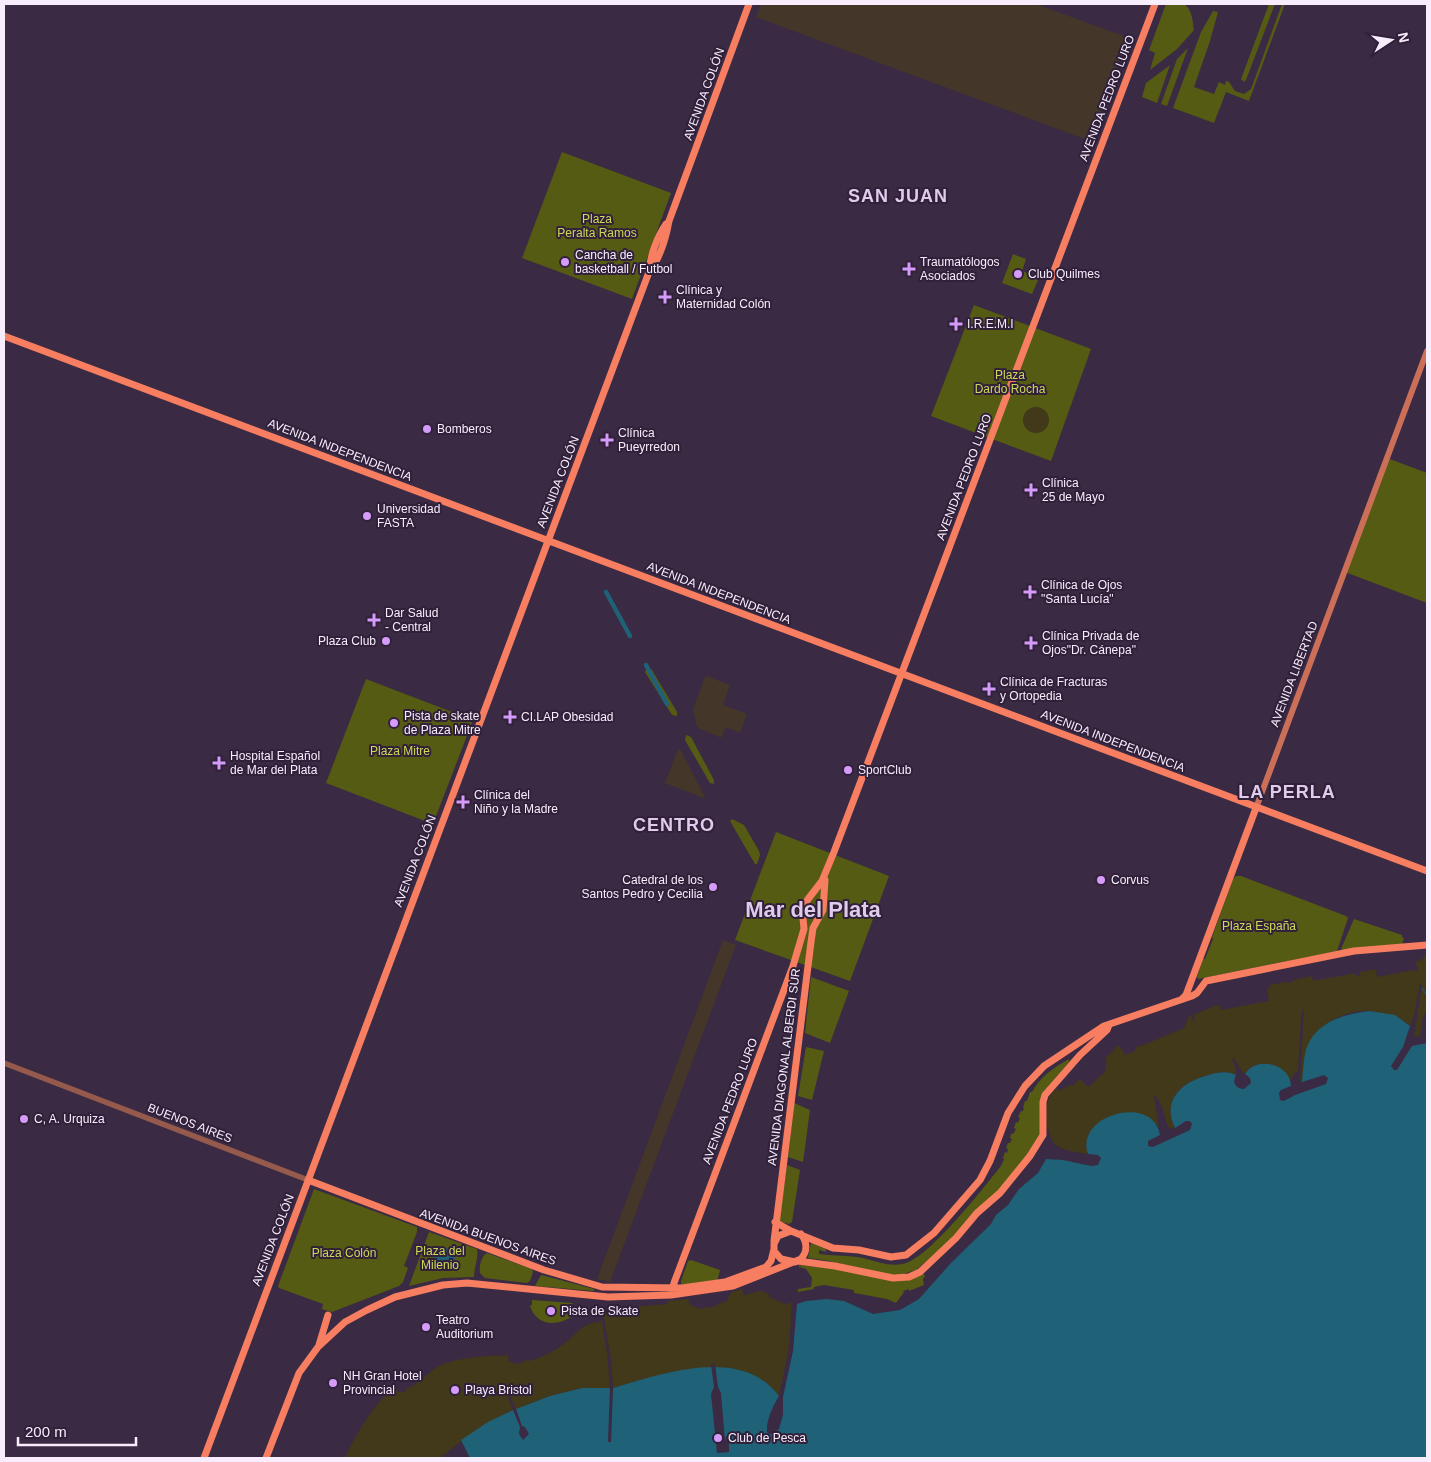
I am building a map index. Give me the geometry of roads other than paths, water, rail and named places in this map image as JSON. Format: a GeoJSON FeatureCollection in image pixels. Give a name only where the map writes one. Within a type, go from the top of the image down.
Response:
{"type":"FeatureCollection","features":[{"type":"Feature","properties":{"kind":"main road","name":"AVENIDA COLÓN"},"geometry":{"type":"LineString","coordinates":[[649,271],[655,265],[666,233],[668,220],[749,4]]}},
{"type":"Feature","properties":{"kind":"main road","name":"AVENIDA PEDRO LURO"},"geometry":{"type":"LineString","coordinates":[[806,900],[815,891],[826,874],[1155,4]]}},
{"type":"Feature","properties":{"kind":"main road","name":"AVENIDA COLÓN"},"geometry":{"type":"LineString","coordinates":[[204,1458],[649,271],[649,263],[661,231],[668,220]]}},
{"type":"Feature","properties":{"kind":"main road","name":"AVENIDA INDEPENDENCIA"},"geometry":{"type":"LineString","coordinates":[[4,336],[1427,871]]}},
{"type":"Feature","properties":{"kind":"main road","name":"AVENIDA LIBERTAD"},"geometry":{"type":"LineString","coordinates":[[1177,1001],[1186,995],[1427,351]]}},
{"type":"Feature","properties":{"kind":"main road","name":"AVENIDA PEDRO LURO"},"geometry":{"type":"LineString","coordinates":[[823,907],[826,874]]}},
{"type":"Feature","properties":{"kind":"main road"},"geometry":{"type":"LineString","coordinates":[[813,898],[823,907],[820,916],[811,920],[807,919],[802,913],[802,907],[806,900],[813,898]]}},
{"type":"Feature","properties":{"kind":"main road","name":"AVENIDA PEDRO LURO"},"geometry":{"type":"LineString","coordinates":[[672,1292],[802,937],[804,925],[802,913]]}},
{"type":"Feature","properties":{"kind":"main road","name":"AVENIDA DIAGONAL ALBERDI SUR"},"geometry":{"type":"LineString","coordinates":[[774,1246],[775,1222],[811,942],[813,928],[820,916]]}},
{"type":"Feature","properties":{"kind":"main road"},"geometry":{"type":"LineString","coordinates":[[802,937],[808,934],[811,942]]}},
{"type":"Feature","properties":{"kind":"main road"},"geometry":{"type":"LineString","coordinates":[[775,1222],[791,1231],[833,1248],[859,1250],[891,1258],[900,1258],[909,1254],[938,1229],[980,1180],[990,1162],[1008,1113],[1025,1086],[1044,1066],[1104,1026],[1194,995],[1206,981],[1354,952],[1427,945]]}},
{"type":"Feature","properties":{"kind":"main road"},"geometry":{"type":"LineString","coordinates":[[774,1246],[777,1255],[781,1259],[796,1262],[834,1266],[893,1278],[909,1277],[920,1272],[956,1238],[977,1213],[1000,1193],[1030,1156],[1043,1136],[1043,1105],[1045,1095],[1080,1055],[1107,1030],[1109,1025]]}},
{"type":"Feature","properties":{"kind":"main road"},"geometry":{"type":"LineString","coordinates":[[1072,1046],[1078,1048],[1080,1055]]}},
{"type":"Feature","properties":{"kind":"main road","name":"BUENOS AIRES"},"geometry":{"type":"LineString","coordinates":[[308,1180],[368,1203]]}},
{"type":"Feature","properties":{"kind":"main road","name":"AVENIDA BUENOS AIRES"},"geometry":{"type":"LineString","coordinates":[[368,1203],[544,1270],[602,1288],[672,1292]]}},
{"type":"Feature","properties":{"kind":"main road"},"geometry":{"type":"LineString","coordinates":[[672,1292],[719,1284],[755,1272],[770,1264],[778,1236],[791,1231]]}},
{"type":"Feature","properties":{"kind":"main road"},"geometry":{"type":"LineString","coordinates":[[266,1458],[299,1372],[318,1347],[338,1327],[367,1310],[395,1297],[443,1284],[480,1283],[612,1297],[727,1288],[796,1262],[804,1255],[806,1248],[804,1238],[800,1234]]}},
{"type":"Feature","properties":{"kind":"main road"},"geometry":{"type":"LineString","coordinates":[[318,1347],[328,1314]]}},
{"type":"Feature","properties":{"kind":"street","name":"BUENOS AIRES"},"geometry":{"type":"LineString","coordinates":[[4,1063],[308,1180]]}},
{"type":"Feature","properties":{"kind":"water"},"geometry":{"type":"Polygon","coordinates":[[[1370,1011],[1395,1015],[1410,1026],[1403,1047],[1391,1066],[1394,1070],[1397,1070],[1412,1046],[1427,1043],[1427,1458],[470,1458],[461,1440],[488,1422],[513,1410],[520,1427],[519,1434],[523,1440],[529,1434],[525,1427],[522,1426],[516,1409],[550,1396],[582,1388],[610,1388],[608,1442],[611,1442],[613,1388],[677,1371],[723,1367],[744,1371],[763,1380],[779,1396],[770,1413],[767,1427],[769,1434],[774,1434],[779,1429],[783,1415],[783,1397],[793,1351],[797,1304],[827,1299],[844,1301],[873,1314],[900,1310],[919,1299],[951,1263],[991,1224],[996,1215],[1008,1205],[1019,1189],[1038,1173],[1046,1159],[1063,1160],[1091,1166],[1098,1165],[1101,1158],[1098,1155],[1088,1154],[1087,1140],[1092,1129],[1103,1120],[1116,1114],[1130,1112],[1144,1115],[1154,1122],[1160,1135],[1148,1141],[1148,1146],[1153,1147],[1190,1130],[1192,1124],[1190,1121],[1186,1121],[1175,1128],[1171,1118],[1171,1109],[1177,1093],[1183,1087],[1200,1078],[1226,1072],[1236,1075],[1235,1085],[1238,1088],[1244,1089],[1251,1083],[1250,1078],[1245,1074],[1250,1068],[1264,1064],[1272,1065],[1285,1072],[1289,1078],[1291,1086],[1281,1090],[1279,1093],[1280,1100],[1284,1101],[1326,1084],[1328,1078],[1324,1075],[1302,1082],[1304,1057],[1309,1043],[1321,1028],[1330,1022],[1359,1012],[1370,1011]]]}},
{"type":"Feature","properties":{"kind":"water"},"geometry":{"type":"Polygon","coordinates":[[[444,1248],[452,1251],[455,1259],[452,1267],[444,1270],[436,1267],[433,1259],[436,1251],[444,1248]]]}},
{"type":"Feature","properties":{"kind":"waterway"},"geometry":{"type":"LineString","coordinates":[[606,592],[630,636]]}},
{"type":"Feature","properties":{"kind":"waterway"},"geometry":{"type":"LineString","coordinates":[[646,665],[667,704]]}},
{"type":"Feature","properties":{"kind":"waterway"},"geometry":{"type":"LineString","coordinates":[[1422,988],[1427,996]]}},
{"type":"Feature","properties":{"kind":"place","name":"Cancha de basketball / Futbol"},"geometry":{"type":"Point","coordinates":[565,262]}},
{"type":"Feature","properties":{"kind":"place","name":"Traumatólogos Asociados"},"geometry":{"type":"Point","coordinates":[909,269]}},
{"type":"Feature","properties":{"kind":"place","name":"Club Quilmes"},"geometry":{"type":"Point","coordinates":[1018,274]}},
{"type":"Feature","properties":{"kind":"place","name":"Clínica y Maternidad Colón"},"geometry":{"type":"Point","coordinates":[665,297]}},
{"type":"Feature","properties":{"kind":"place","name":"I.R.E.M.I"},"geometry":{"type":"Point","coordinates":[956,324]}},
{"type":"Feature","properties":{"kind":"place","name":"Bomberos"},"geometry":{"type":"Point","coordinates":[427,429]}},
{"type":"Feature","properties":{"kind":"place","name":"Clínica Pueyrredon"},"geometry":{"type":"Point","coordinates":[607,440]}},
{"type":"Feature","properties":{"kind":"place","name":"Clínica 25 de Mayo"},"geometry":{"type":"Point","coordinates":[1031,490]}},
{"type":"Feature","properties":{"kind":"place","name":"Universidad FASTA"},"geometry":{"type":"Point","coordinates":[367,516]}},
{"type":"Feature","properties":{"kind":"place","name":"Clínica de Ojos \"Santa Lucía\""},"geometry":{"type":"Point","coordinates":[1030,592]}},
{"type":"Feature","properties":{"kind":"place","name":"Dar Salud - Central"},"geometry":{"type":"Point","coordinates":[374,620]}},
{"type":"Feature","properties":{"kind":"place","name":"Plaza Club"},"geometry":{"type":"Point","coordinates":[386,641]}},
{"type":"Feature","properties":{"kind":"place","name":"Clínica Privada de Ojos\"Dr. Cánepa\""},"geometry":{"type":"Point","coordinates":[1031,643]}},
{"type":"Feature","properties":{"kind":"place","name":"Clínica de Fracturas y Ortopedia"},"geometry":{"type":"Point","coordinates":[989,689]}},
{"type":"Feature","properties":{"kind":"place","name":"CI.LAP Obesidad"},"geometry":{"type":"Point","coordinates":[510,717]}},
{"type":"Feature","properties":{"kind":"place","name":"Pista de skate de Plaza Mitre"},"geometry":{"type":"Point","coordinates":[394,723]}},
{"type":"Feature","properties":{"kind":"place","name":"Hospital Español de Mar del Plata"},"geometry":{"type":"Point","coordinates":[219,763]}},
{"type":"Feature","properties":{"kind":"place","name":"SportClub"},"geometry":{"type":"Point","coordinates":[848,770]}},
{"type":"Feature","properties":{"kind":"place","name":"Clínica del Niño y la Madre"},"geometry":{"type":"Point","coordinates":[463,802]}},
{"type":"Feature","properties":{"kind":"place","name":"Corvus"},"geometry":{"type":"Point","coordinates":[1101,880]}},
{"type":"Feature","properties":{"kind":"place","name":"Catedral de los Santos Pedro y Cecilia"},"geometry":{"type":"Point","coordinates":[713,887]}},
{"type":"Feature","properties":{"kind":"place","name":"C, A. Urquiza"},"geometry":{"type":"Point","coordinates":[24,1119]}},
{"type":"Feature","properties":{"kind":"place","name":"Pista de Skate"},"geometry":{"type":"Point","coordinates":[551,1311]}},
{"type":"Feature","properties":{"kind":"place","name":"Teatro Auditorium"},"geometry":{"type":"Point","coordinates":[426,1327]}},
{"type":"Feature","properties":{"kind":"place","name":"NH Gran Hotel Provincial"},"geometry":{"type":"Point","coordinates":[333,1383]}},
{"type":"Feature","properties":{"kind":"place","name":"Playa Bristol"},"geometry":{"type":"Point","coordinates":[455,1390]}},
{"type":"Feature","properties":{"kind":"place","name":"Club de Pesca"},"geometry":{"type":"Point","coordinates":[718,1438]}},
{"type":"Feature","properties":{"kind":"district","name":"SAN JUAN"},"geometry":{"type":"Point","coordinates":[898,196]}},
{"type":"Feature","properties":{"kind":"district","name":"LA PERLA"},"geometry":{"type":"Point","coordinates":[1287,792]}},
{"type":"Feature","properties":{"kind":"district","name":"CENTRO"},"geometry":{"type":"Point","coordinates":[674,825]}},
{"type":"Feature","properties":{"kind":"district","name":"Mar del Plata"},"geometry":{"type":"Point","coordinates":[813,909]}},
{"type":"Feature","properties":{"kind":"park label","name":"Plaza Peralta Ramos"},"geometry":{"type":"Point","coordinates":[597,226]}},
{"type":"Feature","properties":{"kind":"park label","name":"Plaza Dardo Rocha"},"geometry":{"type":"Point","coordinates":[1010,382]}},
{"type":"Feature","properties":{"kind":"park label","name":"Plaza Mitre"},"geometry":{"type":"Point","coordinates":[400,751]}},
{"type":"Feature","properties":{"kind":"park label","name":"Plaza España"},"geometry":{"type":"Point","coordinates":[1259,926]}},
{"type":"Feature","properties":{"kind":"park label","name":"Plaza Colón"},"geometry":{"type":"Point","coordinates":[344,1253]}},
{"type":"Feature","properties":{"kind":"park label","name":"Plaza del Milenio"},"geometry":{"type":"Point","coordinates":[440,1258]}}]}
